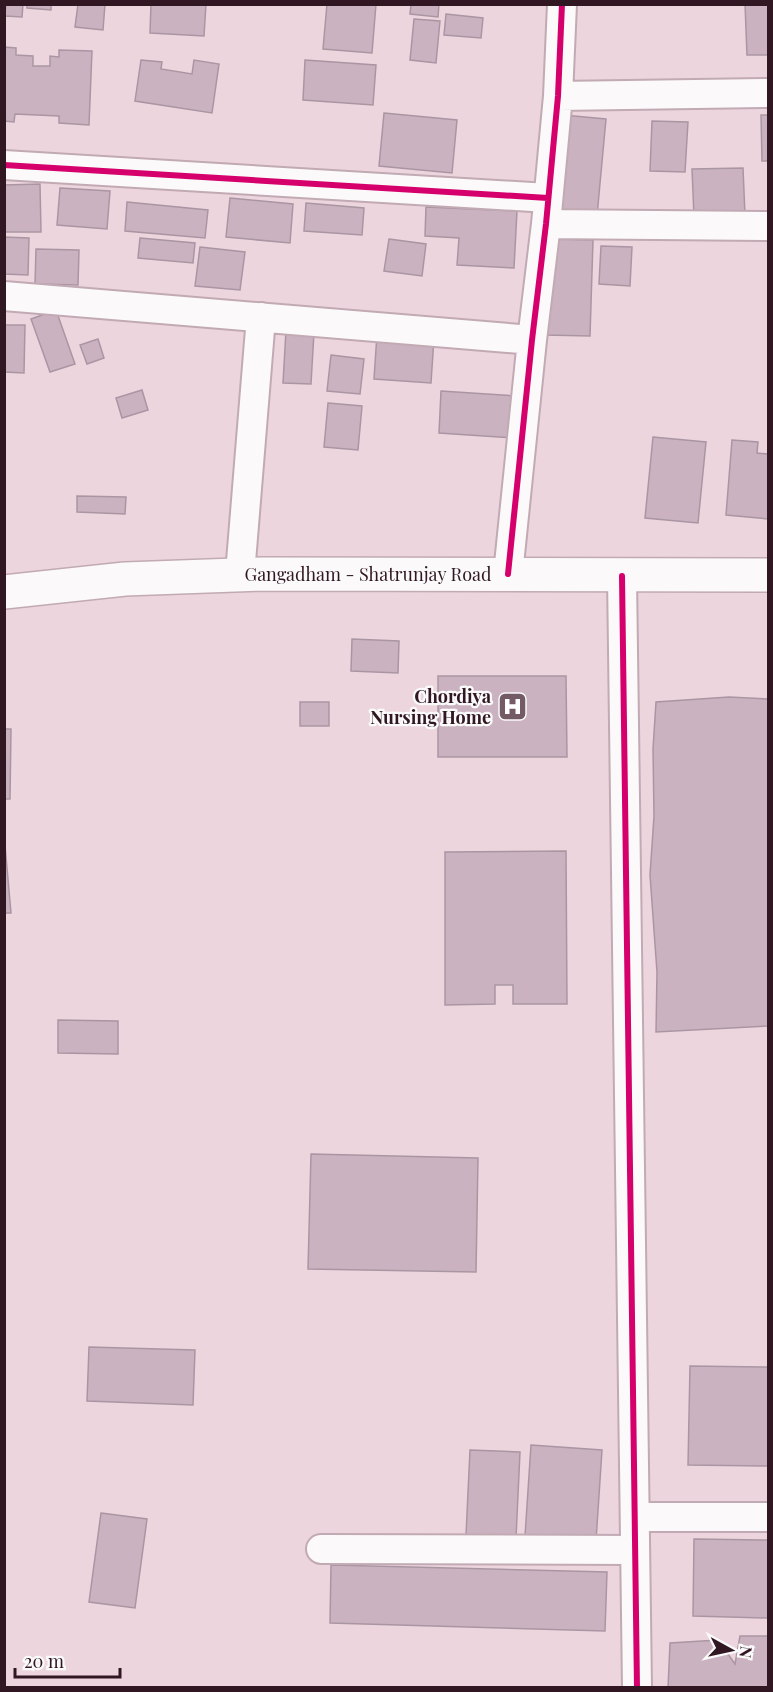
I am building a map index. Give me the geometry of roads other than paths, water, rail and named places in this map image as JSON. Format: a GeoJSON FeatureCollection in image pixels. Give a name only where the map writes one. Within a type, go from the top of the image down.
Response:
{"type":"FeatureCollection","features":[{"type":"Feature","properties":{"kind":"main road","name":"Gangadham - Shatrunjay Road"},"geometry":{"type":"LineString","coordinates":[[4,592],[125,579],[240,574],[768,575]]}},
{"type":"Feature","properties":{"kind":"street"},"geometry":{"type":"LineString","coordinates":[[508,574],[558,96],[562,4]]}},
{"type":"Feature","properties":{"kind":"street"},"geometry":{"type":"LineString","coordinates":[[558,96],[768,93]]}},
{"type":"Feature","properties":{"kind":"street"},"geometry":{"type":"LineString","coordinates":[[4,165],[547,211],[768,226]]}},
{"type":"Feature","properties":{"kind":"street"},"geometry":{"type":"LineString","coordinates":[[4,296],[532,340]]}},
{"type":"Feature","properties":{"kind":"street"},"geometry":{"type":"LineString","coordinates":[[240,574],[261,317]]}},
{"type":"Feature","properties":{"kind":"street"},"geometry":{"type":"LineString","coordinates":[[622,576],[637,1688]]}},
{"type":"Feature","properties":{"kind":"street"},"geometry":{"type":"LineString","coordinates":[[635,1517],[768,1517]]}},
{"type":"Feature","properties":{"kind":"street"},"geometry":{"type":"LineString","coordinates":[[321,1549],[636,1550]]}},
{"type":"Feature","properties":{"kind":"place","name":"Chordiya Nursing Home"},"geometry":{"type":"Point","coordinates":[512,706]}}]}
